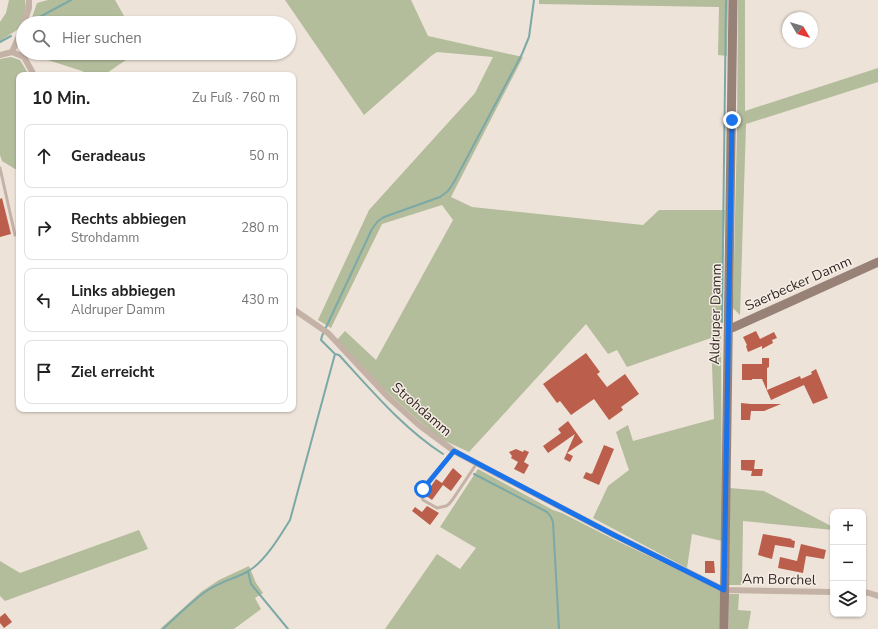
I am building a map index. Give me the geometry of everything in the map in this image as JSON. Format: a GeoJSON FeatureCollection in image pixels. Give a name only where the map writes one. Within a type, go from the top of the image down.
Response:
{"type":"FeatureCollection","features":[{"type":"Feature","properties":{"kind":"street"},"geometry":{"type":"LineString","coordinates":[[26,16],[29,8],[29,0]]}},
{"type":"Feature","properties":{"kind":"street","name":"Aldruper Damm"},"geometry":{"type":"LineString","coordinates":[[724,629],[733,0]]}},
{"type":"Feature","properties":{"kind":"street"},"geometry":{"type":"LineString","coordinates":[[12,52],[16,43]]}},
{"type":"Feature","properties":{"kind":"street"},"geometry":{"type":"LineString","coordinates":[[0,55],[12,52],[16,54]]}},
{"type":"Feature","properties":{"kind":"street"},"geometry":{"type":"LineString","coordinates":[[26,60],[32,72]]}},
{"type":"Feature","properties":{"kind":"street","name":"Saerbecker Damm"},"geometry":{"type":"LineString","coordinates":[[729,328],[732,328],[878,262]]}},
{"type":"Feature","properties":{"kind":"street","name":"Strohdamm"},"geometry":{"type":"LineString","coordinates":[[296,311],[328,333],[387,396],[419,425],[454,451],[614,535],[724,590]]}},
{"type":"Feature","properties":{"kind":"street","name":"Am Borchel"},"geometry":{"type":"LineString","coordinates":[[724,590],[830,592]]}},
{"type":"Feature","properties":{"kind":"street"},"geometry":{"type":"LineString","coordinates":[[866,592],[878,596]]}},
{"type":"Feature","properties":{"kind":"lane"},"geometry":{"type":"LineString","coordinates":[[0,168],[14,235]]}},
{"type":"Feature","properties":{"kind":"lane"},"geometry":{"type":"LineString","coordinates":[[454,451],[421,492],[421,497],[423,500],[436,508],[440,508],[448,504],[477,463]]}},
{"type":"Feature","properties":{"kind":"green space"},"geometry":{"type":"Polygon","coordinates":[[[9,0],[25,0],[26,8],[24,16],[16,16],[16,31],[0,41],[0,22],[6,13],[9,0]]]}},
{"type":"Feature","properties":{"kind":"green space"},"geometry":{"type":"Polygon","coordinates":[[[48,0],[115,0],[124,16],[32,16],[37,3],[48,0]]]}},
{"type":"Feature","properties":{"kind":"green space"},"geometry":{"type":"Polygon","coordinates":[[[285,0],[411,0],[428,36],[523,57],[451,197],[472,207],[643,225],[659,210],[725,210],[721,327],[722,541],[692,534],[687,568],[593,518],[608,486],[629,470],[616,432],[628,425],[633,441],[714,419],[711,338],[627,367],[617,350],[608,354],[586,324],[469,452],[441,439],[418,420],[383,388],[337,340],[345,331],[376,360],[453,220],[442,205],[382,224],[331,328],[318,320],[369,210],[475,93],[493,57],[437,52],[364,115],[285,0]]]}},
{"type":"Feature","properties":{"kind":"green space"},"geometry":{"type":"Polygon","coordinates":[[[539,0],[728,0],[727,56],[718,55],[719,7],[539,4],[539,0]]]}},
{"type":"Feature","properties":{"kind":"green space"},"geometry":{"type":"Polygon","coordinates":[[[738,0],[745,0],[745,111],[878,68],[878,82],[746,124],[740,315],[733,308],[738,0]]]}},
{"type":"Feature","properties":{"kind":"green space"},"geometry":{"type":"Polygon","coordinates":[[[11,57],[16,60],[20,60],[27,72],[16,72],[15,169],[2,161],[0,155],[0,59],[11,57]]]}},
{"type":"Feature","properties":{"kind":"green space"},"geometry":{"type":"Polygon","coordinates":[[[48,60],[126,60],[108,72],[82,71],[48,60]]]}},
{"type":"Feature","properties":{"kind":"green space"},"geometry":{"type":"Polygon","coordinates":[[[478,469],[553,510],[720,590],[720,629],[385,629],[437,554],[460,569],[476,548],[440,527],[478,469]]]}},
{"type":"Feature","properties":{"kind":"green space"},"geometry":{"type":"Polygon","coordinates":[[[730,488],[764,491],[830,525],[830,530],[743,521],[742,585],[728,585],[730,488]]]}},
{"type":"Feature","properties":{"kind":"green space"},"geometry":{"type":"Polygon","coordinates":[[[139,530],[148,549],[5,601],[0,596],[0,561],[20,573],[139,530]]]}},
{"type":"Feature","properties":{"kind":"green space"},"geometry":{"type":"Polygon","coordinates":[[[249,566],[256,583],[263,593],[255,598],[261,609],[234,629],[160,629],[201,592],[219,580],[249,566]]]}},
{"type":"Feature","properties":{"kind":"green space"},"geometry":{"type":"Polygon","coordinates":[[[729,594],[739,594],[738,610],[751,611],[748,629],[729,629],[729,594]]]}},
{"type":"Feature","properties":{"kind":"building"},"geometry":{"type":"Polygon","coordinates":[[[2,198],[11,234],[0,237],[0,199],[2,198]]]}},
{"type":"Feature","properties":{"kind":"building"},"geometry":{"type":"Polygon","coordinates":[[[756,331],[760,339],[774,332],[777,338],[772,340],[773,343],[762,349],[762,346],[748,352],[747,345],[743,337],[756,331]]]}},
{"type":"Feature","properties":{"kind":"building"},"geometry":{"type":"Polygon","coordinates":[[[586,353],[600,372],[597,374],[607,387],[625,374],[639,394],[621,407],[623,410],[609,420],[594,399],[571,415],[560,401],[557,403],[543,384],[586,353]]]}},
{"type":"Feature","properties":{"kind":"building"},"geometry":{"type":"Polygon","coordinates":[[[762,358],[769,358],[769,367],[767,368],[767,390],[800,376],[801,379],[812,374],[811,372],[816,369],[828,398],[813,404],[804,385],[771,400],[762,379],[742,380],[742,364],[762,364],[762,358]]]}},
{"type":"Feature","properties":{"kind":"building"},"geometry":{"type":"Polygon","coordinates":[[[741,403],[781,404],[764,411],[751,411],[750,420],[741,420],[741,403]]]}},
{"type":"Feature","properties":{"kind":"building"},"geometry":{"type":"Polygon","coordinates":[[[568,421],[583,442],[567,453],[573,456],[570,462],[564,459],[575,434],[548,453],[543,446],[561,433],[558,429],[568,421]]]}},
{"type":"Feature","properties":{"kind":"building"},"geometry":{"type":"Polygon","coordinates":[[[604,445],[614,449],[599,485],[583,478],[586,472],[592,474],[604,445]]]}},
{"type":"Feature","properties":{"kind":"building"},"geometry":{"type":"Polygon","coordinates":[[[516,449],[523,452],[524,450],[529,452],[524,462],[529,465],[524,474],[514,469],[518,462],[511,458],[512,456],[509,452],[516,449]]]}},
{"type":"Feature","properties":{"kind":"building"},"geometry":{"type":"Polygon","coordinates":[[[741,460],[755,460],[754,469],[763,469],[762,476],[751,476],[752,471],[741,470],[741,460]]]}},
{"type":"Feature","properties":{"kind":"building"},"geometry":{"type":"Polygon","coordinates":[[[453,468],[462,476],[451,491],[443,485],[432,500],[425,495],[436,479],[442,483],[453,468]]]}},
{"type":"Feature","properties":{"kind":"building"},"geometry":{"type":"Polygon","coordinates":[[[427,506],[439,513],[430,525],[412,511],[415,507],[422,512],[427,506]]]}},
{"type":"Feature","properties":{"kind":"building"},"geometry":{"type":"Polygon","coordinates":[[[763,534],[792,539],[791,540],[795,541],[794,548],[775,545],[772,559],[758,555],[763,534]]]}},
{"type":"Feature","properties":{"kind":"building"},"geometry":{"type":"Polygon","coordinates":[[[801,544],[826,550],[824,559],[806,556],[803,573],[778,568],[780,557],[797,561],[801,544]]]}},
{"type":"Feature","properties":{"kind":"building"},"geometry":{"type":"Polygon","coordinates":[[[705,561],[714,561],[715,573],[705,573],[705,561]]]}},
{"type":"Feature","properties":{"kind":"building"},"geometry":{"type":"Polygon","coordinates":[[[5,613],[12,622],[4,628],[0,623],[0,617],[5,613]]]}},
{"type":"Feature","properties":{"kind":"waterway"},"geometry":{"type":"LineString","coordinates":[[41,16],[71,0]]}},
{"type":"Feature","properties":{"kind":"waterway"},"geometry":{"type":"LineString","coordinates":[[163,629],[205,592],[254,568],[272,548],[290,520],[335,354],[321,340],[322,336],[372,229],[378,221],[384,217],[440,197],[448,191],[522,54],[529,37],[534,0]]}},
{"type":"Feature","properties":{"kind":"waterway"},"geometry":{"type":"LineString","coordinates":[[722,322],[726,1]]}},
{"type":"Feature","properties":{"kind":"waterway"},"geometry":{"type":"LineString","coordinates":[[0,42],[11,36]]}},
{"type":"Feature","properties":{"kind":"waterway"},"geometry":{"type":"LineString","coordinates":[[335,354],[339,355],[401,421],[428,444],[443,454]]}},
{"type":"Feature","properties":{"kind":"waterway"},"geometry":{"type":"LineString","coordinates":[[474,474],[547,512],[551,517],[553,522],[559,629]]}},
{"type":"Feature","properties":{"kind":"waterway"},"geometry":{"type":"LineString","coordinates":[[248,571],[251,584],[288,629]]}},
{"type":"Feature","properties":{"kind":"route"},"geometry":{"type":"LineString","coordinates":[[423,489],[454,451],[614,535],[724,590],[732,120]]}}]}
